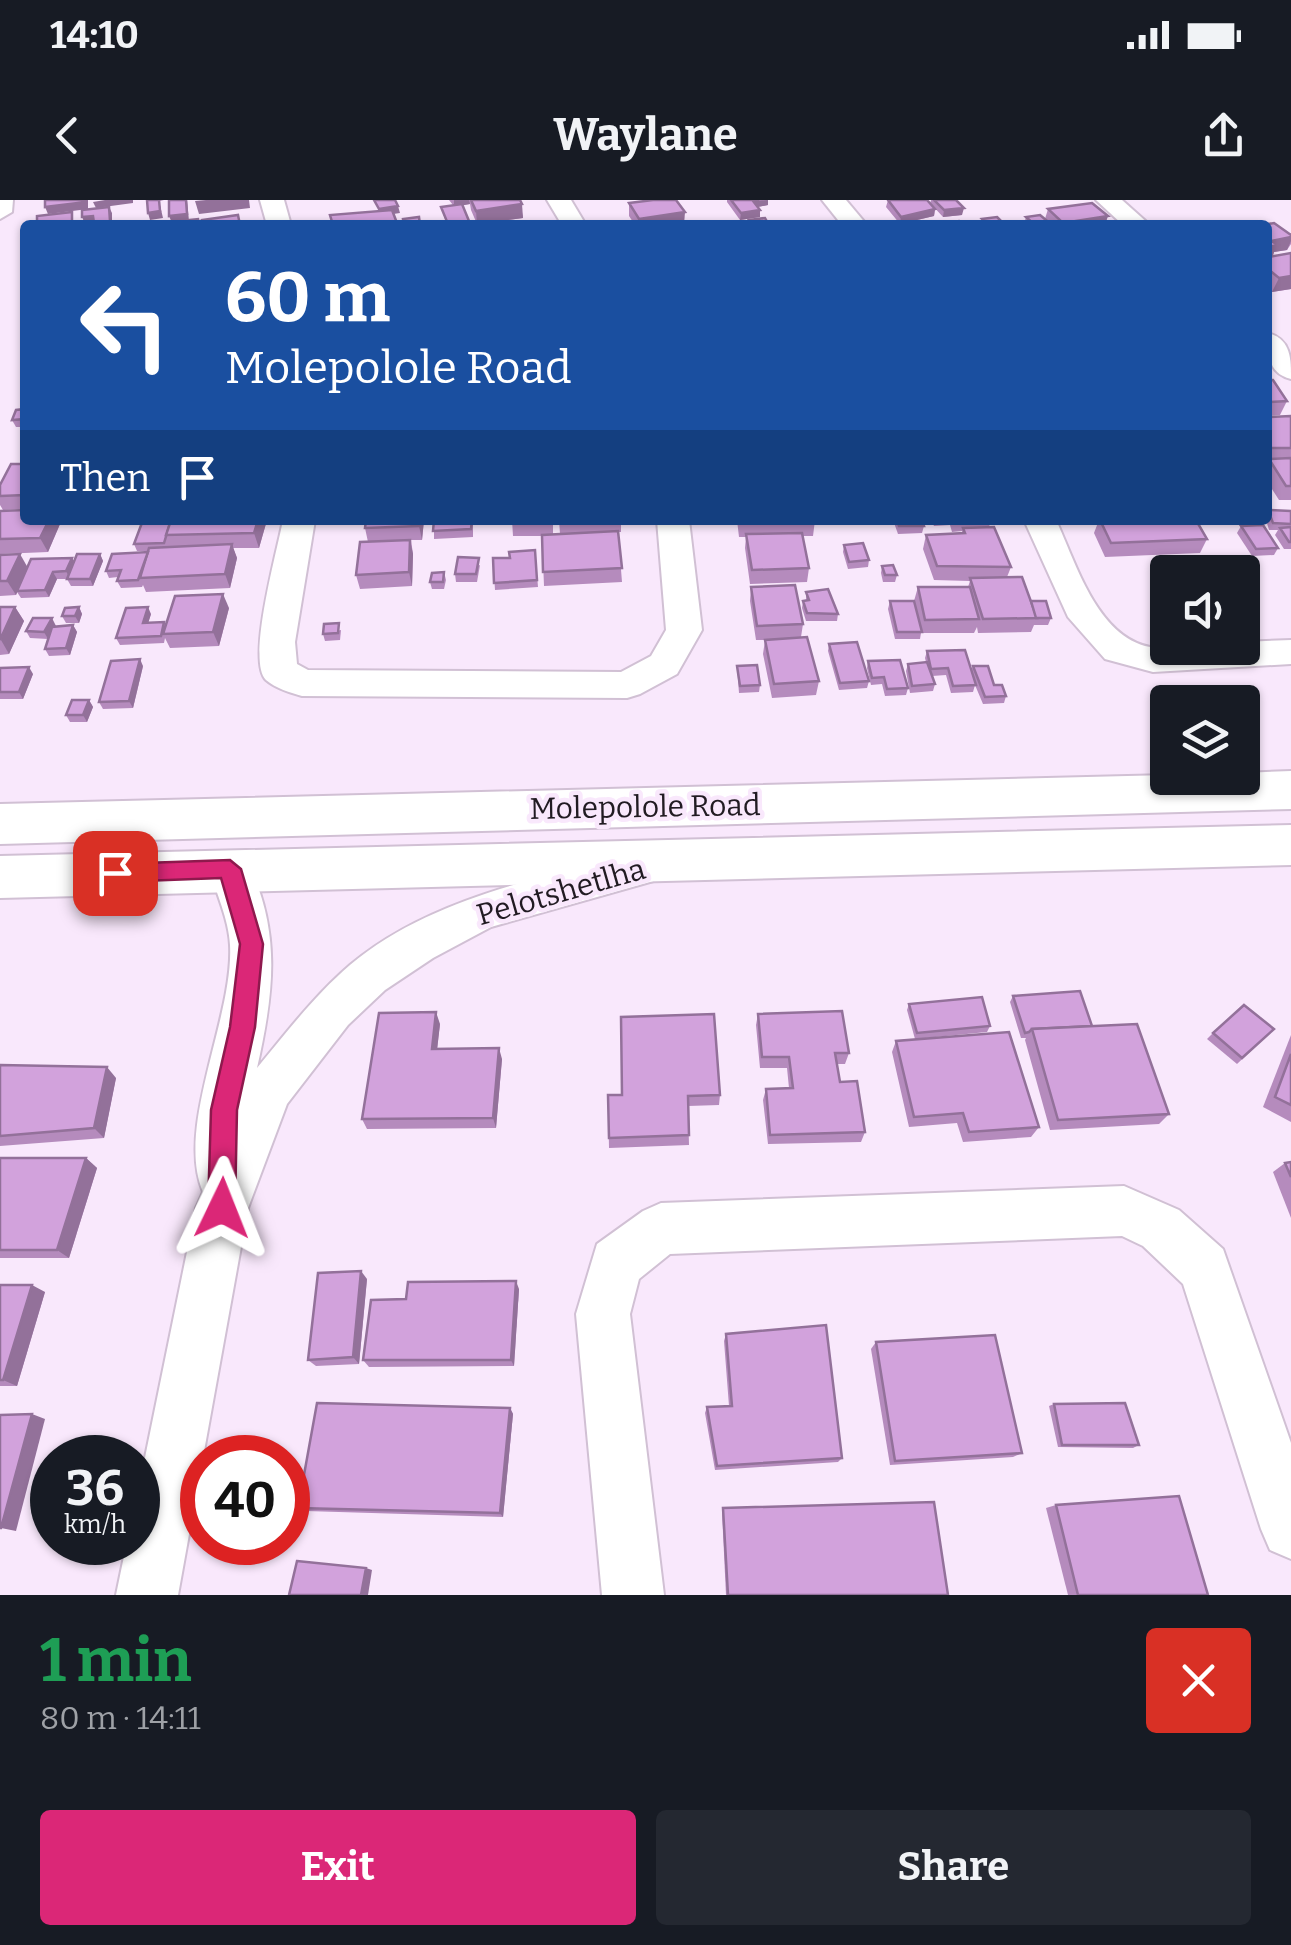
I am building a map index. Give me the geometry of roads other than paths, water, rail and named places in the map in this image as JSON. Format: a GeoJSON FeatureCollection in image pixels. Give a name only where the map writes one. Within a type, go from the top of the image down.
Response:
{"type":"FeatureCollection","features":[{"type":"Feature","properties":{"kind":"main road","name":"Molepolole Road"},"geometry":{"type":"LineString","coordinates":[[0,824],[1291,790]]}},
{"type":"Feature","properties":{"kind":"main road","name":"Molepolole Road"},"geometry":{"type":"LineString","coordinates":[[0,877],[1291,845]]}},
{"type":"Feature","properties":{"kind":"street"},"geometry":{"type":"LineString","coordinates":[[0,212],[1,200]]}},
{"type":"Feature","properties":{"kind":"street"},"geometry":{"type":"LineString","coordinates":[[834,200],[851,220]]}},
{"type":"Feature","properties":{"kind":"street"},"geometry":{"type":"LineString","coordinates":[[1108,200],[1132,220]]}},
{"type":"Feature","properties":{"kind":"street"},"geometry":{"type":"LineString","coordinates":[[1272,345],[1291,370]]}},
{"type":"Feature","properties":{"kind":"street"},"geometry":{"type":"LineString","coordinates":[[297,525],[277,642],[278,671],[302,683],[336,685],[627,685],[664,664],[684,630],[674,525]]}},
{"type":"Feature","properties":{"kind":"street"},"geometry":{"type":"LineString","coordinates":[[1042,525],[1085,617],[1118,650],[1153,660],[1291,652]]}},
{"type":"Feature","properties":{"kind":"street","name":"Pelotshetlha"},"geometry":{"type":"LineString","coordinates":[[147,1595],[222,1208],[268,1091],[332,1011],[369,976],[480,912],[662,863]]}},
{"type":"Feature","properties":{"kind":"street"},"geometry":{"type":"LineString","coordinates":[[222,1208],[224,1110],[243,1027],[252,944],[230,869]]}},
{"type":"Feature","properties":{"kind":"street"},"geometry":{"type":"LineString","coordinates":[[633,1595],[603,1314],[616,1263],[660,1229],[1124,1211],[1161,1228],[1204,1268],[1291,1529]]}}]}
